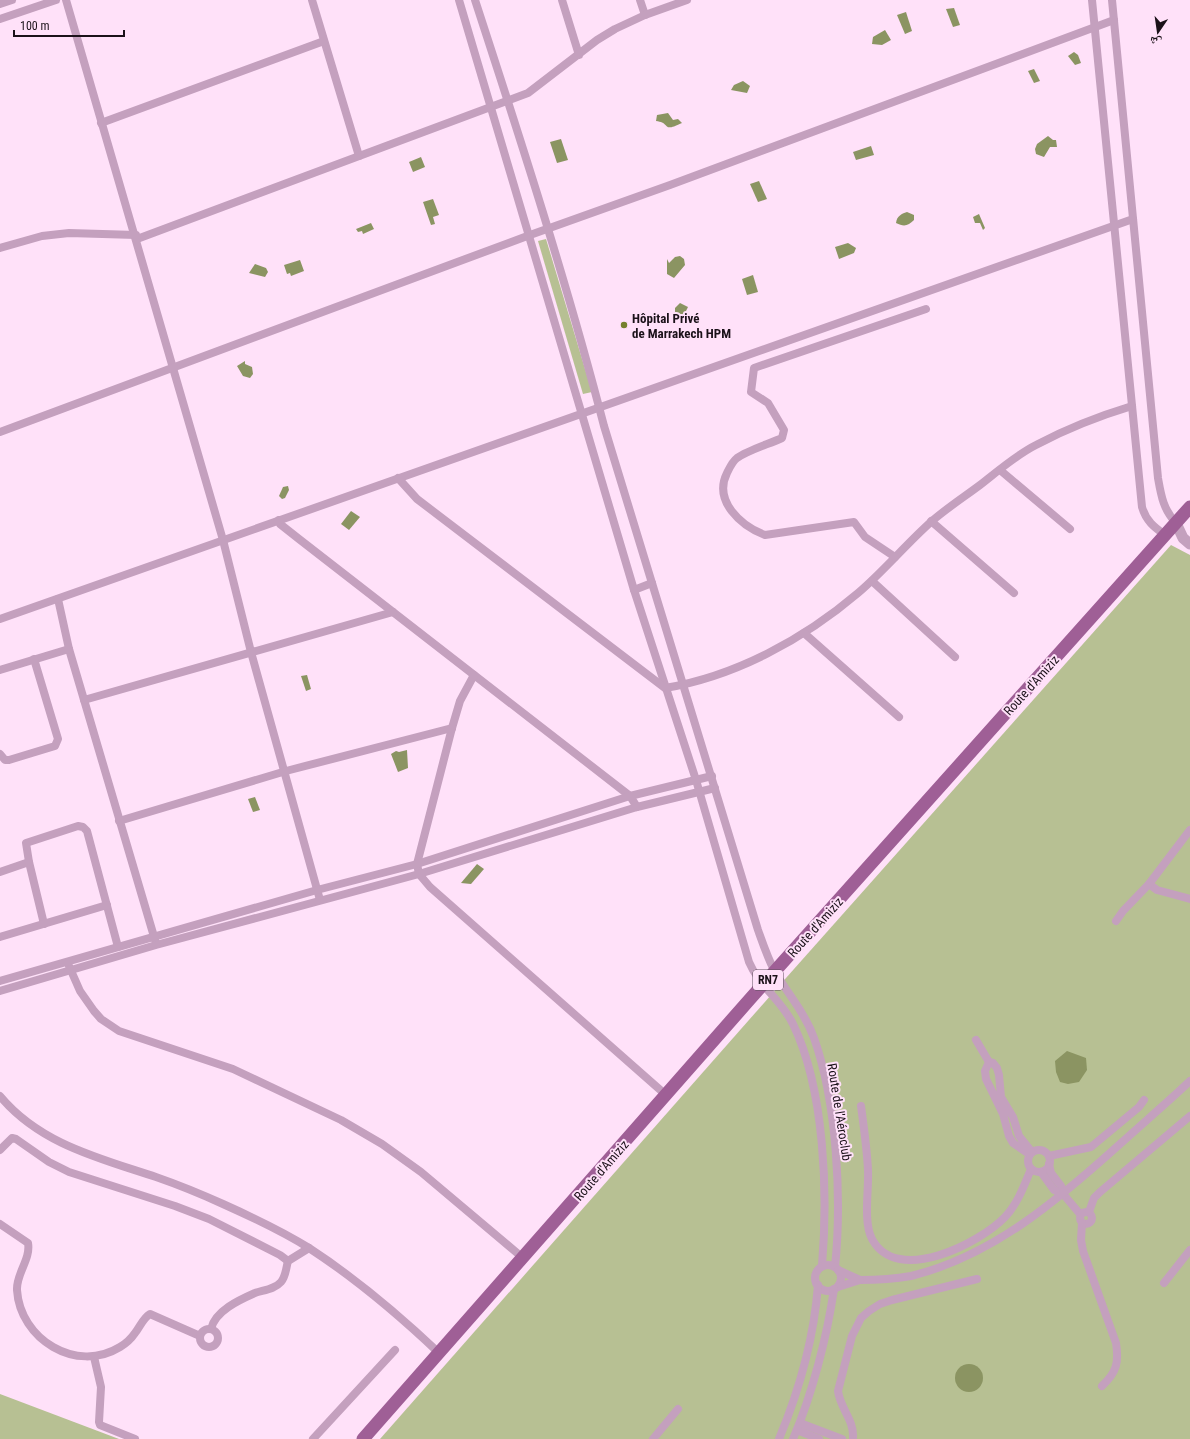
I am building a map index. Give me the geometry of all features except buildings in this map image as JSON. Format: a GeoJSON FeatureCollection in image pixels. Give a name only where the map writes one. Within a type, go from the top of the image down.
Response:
{"type":"FeatureCollection","features":[{"type":"Feature","properties":{"kind":"main road","name":"Route d'Amiziz"},"geometry":{"type":"LineString","coordinates":[[363,1439],[764,984],[1190,507]]}},
{"type":"Feature","properties":{"kind":"street"},"geometry":{"type":"LineString","coordinates":[[0,4],[12,0]]}},
{"type":"Feature","properties":{"kind":"street"},"geometry":{"type":"LineString","coordinates":[[0,19],[56,0]]}},
{"type":"Feature","properties":{"kind":"street"},"geometry":{"type":"LineString","coordinates":[[66,0],[223,540],[251,652],[286,771],[320,900]]}},
{"type":"Feature","properties":{"kind":"street"},"geometry":{"type":"LineString","coordinates":[[312,0],[359,156]]}},
{"type":"Feature","properties":{"kind":"street","name":"Route de l’Aéroclub"},"geometry":{"type":"LineString","coordinates":[[459,0],[530,234],[634,590],[696,780],[749,962],[753,972],[784,1007],[793,1024],[808,1067],[816,1103],[821,1142],[824,1197],[822,1266]]}},
{"type":"Feature","properties":{"kind":"street","name":"Route de l’Aéroclub"},"geometry":{"type":"LineString","coordinates":[[475,0],[508,102],[590,370],[599,407],[758,930],[775,972],[804,1016],[814,1038],[824,1079],[835,1141],[838,1198],[837,1269]]}},
{"type":"Feature","properties":{"kind":"street"},"geometry":{"type":"LineString","coordinates":[[562,0],[579,55]]}},
{"type":"Feature","properties":{"kind":"street"},"geometry":{"type":"LineString","coordinates":[[640,0],[645,15]]}},
{"type":"Feature","properties":{"kind":"street"},"geometry":{"type":"LineString","coordinates":[[0,248],[42,236],[91,233],[136,237],[508,102],[528,93],[615,29],[645,15],[687,0]]}},
{"type":"Feature","properties":{"kind":"street"},"geometry":{"type":"LineString","coordinates":[[1092,0],[1142,508],[1145,518],[1154,528],[1165,535],[1187,541]]}},
{"type":"Feature","properties":{"kind":"street"},"geometry":{"type":"LineString","coordinates":[[1112,0],[1158,478],[1162,502],[1167,514],[1176,523],[1187,541]]}},
{"type":"Feature","properties":{"kind":"street"},"geometry":{"type":"LineString","coordinates":[[0,432],[530,234],[670,185],[1114,20]]}},
{"type":"Feature","properties":{"kind":"street"},"geometry":{"type":"LineString","coordinates":[[101,123],[324,41]]}},
{"type":"Feature","properties":{"kind":"street"},"geometry":{"type":"LineString","coordinates":[[0,619],[1133,218]]}},
{"type":"Feature","properties":{"kind":"street"},"geometry":{"type":"LineString","coordinates":[[895,557],[865,537],[854,522],[765,535],[753,531],[732,512],[725,502],[723,490],[725,477],[731,465],[738,458],[782,438],[784,430],[768,402],[751,392],[754,368],[926,309]]}},
{"type":"Feature","properties":{"kind":"street"},"geometry":{"type":"LineString","coordinates":[[398,478],[417,499],[665,688],[684,685],[752,660],[804,633],[834,613],[872,581],[932,521],[1036,445],[1108,414],[1132,406]]}},
{"type":"Feature","properties":{"kind":"street"},"geometry":{"type":"LineString","coordinates":[[1000,470],[1070,529]]}},
{"type":"Feature","properties":{"kind":"street"},"geometry":{"type":"LineString","coordinates":[[279,520],[280,524],[299,539],[630,796],[637,807]]}},
{"type":"Feature","properties":{"kind":"street"},"geometry":{"type":"LineString","coordinates":[[932,521],[1014,592]]}},
{"type":"Feature","properties":{"kind":"street"},"geometry":{"type":"LineString","coordinates":[[872,581],[955,658]]}},
{"type":"Feature","properties":{"kind":"street"},"geometry":{"type":"LineString","coordinates":[[634,590],[652,583]]}},
{"type":"Feature","properties":{"kind":"street"},"geometry":{"type":"LineString","coordinates":[[58,599],[69,649],[155,941]]}},
{"type":"Feature","properties":{"kind":"street"},"geometry":{"type":"LineString","coordinates":[[84,700],[393,612]]}},
{"type":"Feature","properties":{"kind":"street"},"geometry":{"type":"LineString","coordinates":[[804,633],[899,717]]}},
{"type":"Feature","properties":{"kind":"street"},"geometry":{"type":"LineString","coordinates":[[0,670],[69,649]]}},
{"type":"Feature","properties":{"kind":"street"},"geometry":{"type":"LineString","coordinates":[[0,754],[5,760],[9,760],[55,746],[58,743],[34,659]]}},
{"type":"Feature","properties":{"kind":"street"},"geometry":{"type":"LineString","coordinates":[[474,675],[465,690],[452,728],[417,864],[419,874],[430,887],[666,1095]]}},
{"type":"Feature","properties":{"kind":"street"},"geometry":{"type":"LineString","coordinates":[[119,821],[286,771],[452,728]]}},
{"type":"Feature","properties":{"kind":"street"},"geometry":{"type":"LineString","coordinates":[[0,991],[71,970],[155,941],[317,890],[417,864],[630,796],[712,776]]}},
{"type":"Feature","properties":{"kind":"street"},"geometry":{"type":"LineString","coordinates":[[0,981],[118,947],[155,941],[419,874],[637,807],[715,788]]}},
{"type":"Feature","properties":{"kind":"street"},"geometry":{"type":"LineString","coordinates":[[44,924],[25,845],[28,841],[78,826],[83,827],[87,831],[118,947]]}},
{"type":"Feature","properties":{"kind":"street"},"geometry":{"type":"LineString","coordinates":[[1116,921],[1123,911],[1149,884],[1190,830]]}},
{"type":"Feature","properties":{"kind":"street"},"geometry":{"type":"LineString","coordinates":[[0,872],[29,862]]}},
{"type":"Feature","properties":{"kind":"street"},"geometry":{"type":"LineString","coordinates":[[1149,884],[1157,890],[1190,899]]}},
{"type":"Feature","properties":{"kind":"street"},"geometry":{"type":"LineString","coordinates":[[0,937],[107,905]]}},
{"type":"Feature","properties":{"kind":"street"},"geometry":{"type":"LineString","coordinates":[[68,962],[80,991],[94,1011],[101,1019],[119,1031],[233,1069],[341,1120],[382,1144],[421,1172],[523,1258]]}},
{"type":"Feature","properties":{"kind":"street"},"geometry":{"type":"LineString","coordinates":[[976,1040],[989,1062],[993,1063],[997,1068],[1001,1097],[1013,1118],[1019,1136],[1031,1153]]}},
{"type":"Feature","properties":{"kind":"street"},"geometry":{"type":"LineString","coordinates":[[989,1062],[985,1071],[986,1079],[1002,1114],[1009,1136],[1013,1143],[1031,1153],[1039,1150],[1049,1160],[1051,1173],[1061,1186],[1063,1194]]}},
{"type":"Feature","properties":{"kind":"street"},"geometry":{"type":"LineString","coordinates":[[818,1285],[825,1290],[860,1280],[889,1279],[910,1276],[961,1258],[997,1240],[1063,1194],[1190,1081]]}},
{"type":"Feature","properties":{"kind":"street"},"geometry":{"type":"LineString","coordinates":[[0,1096],[23,1119],[45,1135],[65,1145],[84,1153],[190,1189],[263,1223],[309,1248],[368,1291],[439,1353]]}},
{"type":"Feature","properties":{"kind":"street"},"geometry":{"type":"LineString","coordinates":[[1049,1160],[1091,1147],[1139,1107],[1144,1100]]}},
{"type":"Feature","properties":{"kind":"street"},"geometry":{"type":"LineString","coordinates":[[861,1106],[868,1171],[868,1227],[876,1246],[892,1257],[904,1260],[923,1260],[946,1253],[981,1237],[995,1226],[1014,1206],[1031,1169]]}},
{"type":"Feature","properties":{"kind":"street"},"geometry":{"type":"LineString","coordinates":[[1102,1386],[1112,1378],[1118,1354],[1116,1343],[1080,1240],[1084,1216],[1094,1198],[1100,1192],[1190,1116]]}},
{"type":"Feature","properties":{"kind":"street"},"geometry":{"type":"LineString","coordinates":[[0,1150],[8,1140],[12,1138],[16,1139],[49,1162],[69,1172],[175,1206],[209,1219],[288,1261]]}},
{"type":"Feature","properties":{"kind":"street"},"geometry":{"type":"LineString","coordinates":[[1031,1153],[1028,1163],[1031,1169],[1041,1172],[1054,1190],[1063,1194],[1084,1216]]}},
{"type":"Feature","properties":{"kind":"street"},"geometry":{"type":"LineString","coordinates":[[1041,1172],[1046,1169],[1049,1160]]}},
{"type":"Feature","properties":{"kind":"street"},"geometry":{"type":"LineString","coordinates":[[0,1224],[28,1243],[28,1254],[22,1266],[17,1289],[22,1312],[30,1327],[38,1336],[58,1350],[83,1357],[94,1357],[106,1354],[126,1343],[150,1314],[200,1336],[203,1344],[211,1346],[217,1340],[215,1332],[211,1329]]}},
{"type":"Feature","properties":{"kind":"street"},"geometry":{"type":"LineString","coordinates":[[211,1329],[213,1322],[240,1300],[275,1286],[281,1282],[288,1261],[309,1248]]}},
{"type":"Feature","properties":{"kind":"street"},"geometry":{"type":"LineString","coordinates":[[1164,1283],[1190,1250]]}},
{"type":"Feature","properties":{"kind":"street"},"geometry":{"type":"LineString","coordinates":[[779,1439],[793,1402],[814,1324],[818,1285],[815,1277],[816,1273],[822,1266],[829,1265],[860,1280]]}},
{"type":"Feature","properties":{"kind":"street"},"geometry":{"type":"LineString","coordinates":[[793,1439],[798,1427],[822,1346],[836,1288],[841,1280],[837,1269]]}},
{"type":"Feature","properties":{"kind":"street"},"geometry":{"type":"LineString","coordinates":[[798,1427],[843,1439],[855,1438],[851,1421],[841,1404],[838,1391],[852,1336],[862,1318],[880,1304],[977,1279]]}},
{"type":"Feature","properties":{"kind":"street"},"geometry":{"type":"LineString","coordinates":[[200,1336],[206,1330],[211,1329]]}},
{"type":"Feature","properties":{"kind":"street"},"geometry":{"type":"LineString","coordinates":[[313,1439],[395,1350]]}},
{"type":"Feature","properties":{"kind":"street"},"geometry":{"type":"LineString","coordinates":[[94,1357],[101,1387],[100,1425],[135,1439]]}},
{"type":"Feature","properties":{"kind":"street"},"geometry":{"type":"LineString","coordinates":[[653,1439],[678,1409]]}},
{"type":"Feature","properties":{"kind":"street"},"geometry":{"type":"LineString","coordinates":[[798,1427],[819,1439]]}},
{"type":"Feature","properties":{"kind":"shaded area"},"geometry":{"type":"Polygon","coordinates":[[[954,8],[960,25],[953,27],[946,9],[954,8]]]}},
{"type":"Feature","properties":{"kind":"shaded area"},"geometry":{"type":"Polygon","coordinates":[[[906,12],[912,31],[905,34],[897,15],[906,12]]]}},
{"type":"Feature","properties":{"kind":"shaded area"},"geometry":{"type":"Polygon","coordinates":[[[885,30],[891,40],[882,45],[872,44],[873,37],[885,30]]]}},
{"type":"Feature","properties":{"kind":"shaded area"},"geometry":{"type":"Polygon","coordinates":[[[1074,52],[1078,55],[1081,63],[1075,65],[1068,56],[1074,52]]]}},
{"type":"Feature","properties":{"kind":"shaded area"},"geometry":{"type":"Polygon","coordinates":[[[1034,69],[1040,81],[1034,83],[1028,71],[1034,69]]]}},
{"type":"Feature","properties":{"kind":"shaded area"},"geometry":{"type":"Polygon","coordinates":[[[743,81],[750,86],[747,93],[731,90],[734,85],[743,81]]]}},
{"type":"Feature","properties":{"kind":"shaded area"},"geometry":{"type":"Polygon","coordinates":[[[668,113],[673,120],[678,119],[682,123],[669,127],[656,121],[657,115],[668,113]]]}},
{"type":"Feature","properties":{"kind":"shaded area"},"geometry":{"type":"Polygon","coordinates":[[[1048,136],[1053,140],[1056,140],[1057,147],[1050,147],[1044,157],[1036,154],[1035,149],[1037,144],[1048,136]]]}},
{"type":"Feature","properties":{"kind":"shaded area"},"geometry":{"type":"Polygon","coordinates":[[[561,139],[568,160],[557,163],[550,142],[561,139]]]}},
{"type":"Feature","properties":{"kind":"shaded area"},"geometry":{"type":"Polygon","coordinates":[[[871,146],[874,155],[856,160],[853,152],[871,146]]]}},
{"type":"Feature","properties":{"kind":"shaded area"},"geometry":{"type":"Polygon","coordinates":[[[421,157],[425,167],[413,172],[409,162],[421,157]]]}},
{"type":"Feature","properties":{"kind":"shaded area"},"geometry":{"type":"Polygon","coordinates":[[[759,181],[767,199],[758,202],[750,184],[759,181]]]}},
{"type":"Feature","properties":{"kind":"shaded area"},"geometry":{"type":"Polygon","coordinates":[[[433,199],[439,215],[433,217],[435,224],[431,225],[423,202],[433,199]]]}},
{"type":"Feature","properties":{"kind":"shaded area"},"geometry":{"type":"Polygon","coordinates":[[[907,212],[914,215],[914,220],[910,224],[901,225],[896,223],[900,216],[907,212]]]}},
{"type":"Feature","properties":{"kind":"shaded area"},"geometry":{"type":"Polygon","coordinates":[[[979,214],[985,228],[983,230],[980,223],[975,223],[973,217],[979,214]]]}},
{"type":"Feature","properties":{"kind":"shaded area"},"geometry":{"type":"Polygon","coordinates":[[[371,223],[374,229],[363,234],[362,231],[358,232],[356,229],[371,223]]]}},
{"type":"Feature","properties":{"kind":"shaded area"},"geometry":{"type":"Polygon","coordinates":[[[546,239],[592,392],[583,394],[538,241],[546,239]]]}},
{"type":"Feature","properties":{"kind":"shaded area"},"geometry":{"type":"Polygon","coordinates":[[[848,243],[856,248],[854,253],[839,259],[835,247],[848,243]]]}},
{"type":"Feature","properties":{"kind":"shaded area"},"geometry":{"type":"Polygon","coordinates":[[[680,256],[684,259],[685,265],[674,278],[667,274],[667,259],[669,263],[675,257],[680,256]]]}},
{"type":"Feature","properties":{"kind":"shaded area"},"geometry":{"type":"Polygon","coordinates":[[[300,260],[304,271],[291,276],[290,273],[287,274],[284,265],[300,260]]]}},
{"type":"Feature","properties":{"kind":"shaded area"},"geometry":{"type":"Polygon","coordinates":[[[255,264],[266,268],[268,272],[265,277],[249,273],[255,264]]]}},
{"type":"Feature","properties":{"kind":"shaded area"},"geometry":{"type":"Polygon","coordinates":[[[753,275],[758,292],[747,295],[742,279],[753,275]]]}},
{"type":"Feature","properties":{"kind":"shaded area"},"geometry":{"type":"Polygon","coordinates":[[[680,303],[688,307],[685,313],[678,319],[675,316],[675,308],[680,303]]]}},
{"type":"Feature","properties":{"kind":"shaded area"},"geometry":{"type":"Polygon","coordinates":[[[245,361],[245,364],[252,367],[253,374],[250,378],[243,376],[237,366],[245,361]]]}},
{"type":"Feature","properties":{"kind":"shaded area"},"geometry":{"type":"Polygon","coordinates":[[[288,486],[289,490],[285,498],[282,499],[279,496],[283,487],[288,486]]]}},
{"type":"Feature","properties":{"kind":"shaded area"},"geometry":{"type":"Polygon","coordinates":[[[351,511],[360,517],[349,530],[341,524],[351,511]]]}},
{"type":"Feature","properties":{"kind":"shaded area"},"geometry":{"type":"Polygon","coordinates":[[[1171,545],[1190,555],[1190,1439],[380,1439],[778,987],[1171,545]]]}},
{"type":"Feature","properties":{"kind":"shaded area"},"geometry":{"type":"Polygon","coordinates":[[[307,675],[311,689],[306,691],[301,676],[307,675]]]}},
{"type":"Feature","properties":{"kind":"shaded area"},"geometry":{"type":"Polygon","coordinates":[[[407,750],[408,768],[398,772],[391,754],[396,751],[399,752],[407,750]]]}},
{"type":"Feature","properties":{"kind":"shaded area"},"geometry":{"type":"Polygon","coordinates":[[[255,797],[260,810],[253,812],[248,799],[255,797]]]}},
{"type":"Feature","properties":{"kind":"shaded area"},"geometry":{"type":"Polygon","coordinates":[[[477,864],[484,869],[471,884],[461,883],[477,864]]]}},
{"type":"Feature","properties":{"kind":"shaded area"},"geometry":{"type":"Polygon","coordinates":[[[1067,1051],[1086,1058],[1087,1070],[1079,1082],[1068,1084],[1060,1082],[1056,1072],[1055,1061],[1067,1051]]]}},
{"type":"Feature","properties":{"kind":"shaded area"},"geometry":{"type":"Polygon","coordinates":[[[969,1364],[979,1368],[983,1378],[979,1388],[969,1392],[959,1388],[955,1378],[959,1368],[969,1364]]]}},
{"type":"Feature","properties":{"kind":"shaded area"},"geometry":{"type":"Polygon","coordinates":[[[0,1394],[119,1439],[0,1439],[0,1394]]]}},
{"type":"Feature","properties":{"kind":"place","name":"Hôpital Privé de Marrakech HPM"},"geometry":{"type":"Point","coordinates":[624,325]}}]}
